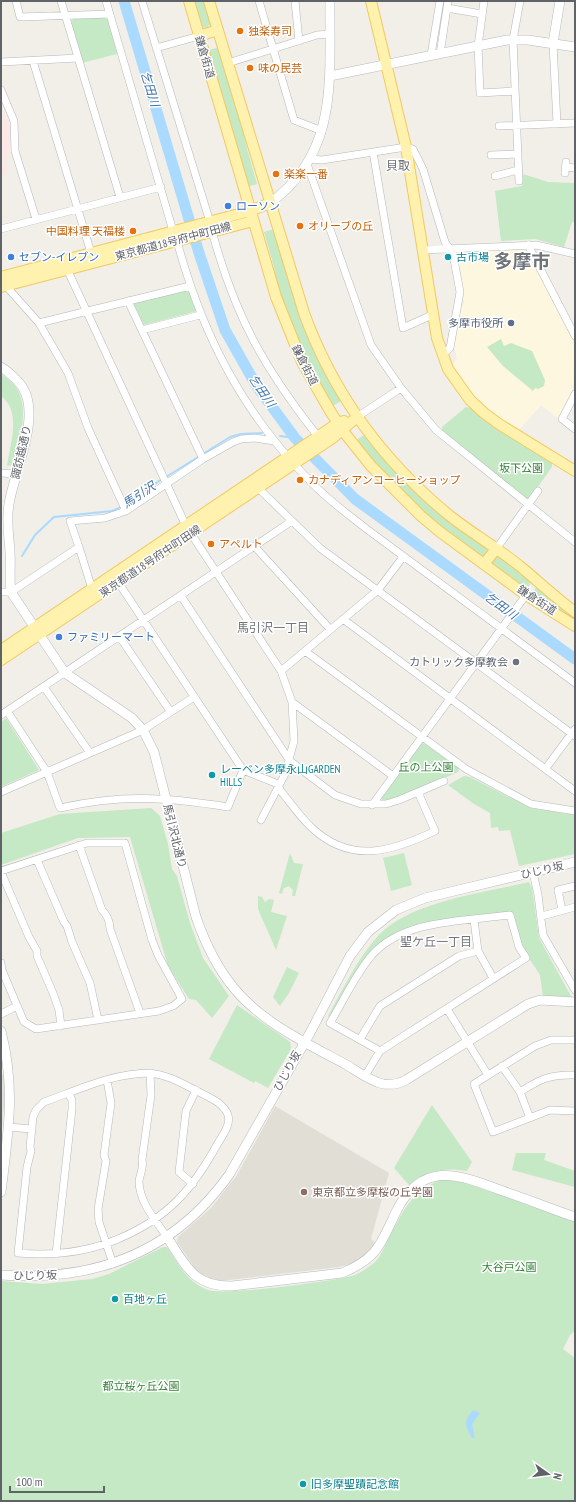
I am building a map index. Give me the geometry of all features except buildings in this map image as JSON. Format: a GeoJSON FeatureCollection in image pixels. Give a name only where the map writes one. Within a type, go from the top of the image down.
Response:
{"type":"FeatureCollection","features":[{"type":"Feature","properties":{"kind":"main road","name":"鎌倉街道"},"geometry":{"type":"LineString","coordinates":[[189,1],[276,297],[293,341],[315,386],[340,427],[371,466],[400,496],[440,532],[484,564],[524,598],[575,626]]}},
{"type":"Feature","properties":{"kind":"main road","name":"鎌倉街道"},"geometry":{"type":"LineString","coordinates":[[209,1],[270,203],[312,334],[333,377],[357,417],[380,446],[420,490],[452,517],[496,549],[575,612]]}},
{"type":"Feature","properties":{"kind":"main road"},"geometry":{"type":"LineString","coordinates":[[371,1],[406,147],[432,315],[442,355],[457,383],[470,400],[484,413],[499,424],[575,471]]}},
{"type":"Feature","properties":{"kind":"main road"},"geometry":{"type":"LineString","coordinates":[[199,36],[218,30]]}},
{"type":"Feature","properties":{"kind":"main road"},"geometry":{"type":"LineString","coordinates":[[252,216],[270,203]]}},
{"type":"Feature","properties":{"kind":"main road","name":"東京都道18号府中町田線"},"geometry":{"type":"LineString","coordinates":[[3,283],[252,216]]}},
{"type":"Feature","properties":{"kind":"main road","name":"東京都道18号府中町田線"},"geometry":{"type":"LineString","coordinates":[[3,283],[67,269],[93,258]]}},
{"type":"Feature","properties":{"kind":"main road","name":"東京都道18号府中町田線"},"geometry":{"type":"LineString","coordinates":[[1,660],[92,589],[189,529],[357,417]]}},
{"type":"Feature","properties":{"kind":"main road","name":"東京都道18号府中町田線"},"geometry":{"type":"LineString","coordinates":[[1,650],[37,631],[118,582],[189,529]]}},
{"type":"Feature","properties":{"kind":"main road"},"geometry":{"type":"LineString","coordinates":[[484,564],[496,549]]}},
{"type":"Feature","properties":{"kind":"main road"},"geometry":{"type":"LineString","coordinates":[[524,598],[536,581]]}},
{"type":"Feature","properties":{"kind":"street"},"geometry":{"type":"LineString","coordinates":[[16,1],[20,17],[110,14]]}},
{"type":"Feature","properties":{"kind":"street"},"geometry":{"type":"LineString","coordinates":[[61,1],[120,197]]}},
{"type":"Feature","properties":{"kind":"street"},"geometry":{"type":"LineString","coordinates":[[106,1],[161,188],[177,235],[190,286],[200,315],[227,372],[248,405],[274,441],[336,505],[403,556],[503,627],[575,683]]}},
{"type":"Feature","properties":{"kind":"street"},"geometry":{"type":"LineString","coordinates":[[142,1],[208,227],[232,296],[257,349],[282,390],[318,442]]}},
{"type":"Feature","properties":{"kind":"street"},"geometry":{"type":"LineString","coordinates":[[259,1],[294,120],[322,131]]}},
{"type":"Feature","properties":{"kind":"street"},"geometry":{"type":"LineString","coordinates":[[296,1],[299,41]]}},
{"type":"Feature","properties":{"kind":"street"},"geometry":{"type":"LineString","coordinates":[[270,203],[286,190],[309,162],[322,131],[329,102],[330,1]]}},
{"type":"Feature","properties":{"kind":"street"},"geometry":{"type":"LineString","coordinates":[[431,55],[440,1]]}},
{"type":"Feature","properties":{"kind":"street"},"geometry":{"type":"LineString","coordinates":[[484,1],[478,46],[480,93],[515,91]]}},
{"type":"Feature","properties":{"kind":"street"},"geometry":{"type":"LineString","coordinates":[[519,181],[513,40],[520,1]]}},
{"type":"Feature","properties":{"kind":"street"},"geometry":{"type":"LineString","coordinates":[[557,124],[553,43],[560,1]]}},
{"type":"Feature","properties":{"kind":"street"},"geometry":{"type":"LineString","coordinates":[[440,54],[447,4],[482,14]]}},
{"type":"Feature","properties":{"kind":"street"},"geometry":{"type":"LineString","coordinates":[[228,63],[317,35],[330,34]]}},
{"type":"Feature","properties":{"kind":"street"},"geometry":{"type":"LineString","coordinates":[[156,48],[199,36]]}},
{"type":"Feature","properties":{"kind":"street"},"geometry":{"type":"LineString","coordinates":[[330,76],[513,40],[553,43],[575,47]]}},
{"type":"Feature","properties":{"kind":"street"},"geometry":{"type":"LineString","coordinates":[[1,62],[78,58]]}},
{"type":"Feature","properties":{"kind":"street"},"geometry":{"type":"LineString","coordinates":[[34,61],[93,258]]}},
{"type":"Feature","properties":{"kind":"street"},"geometry":{"type":"LineString","coordinates":[[1,90],[14,121],[15,151],[36,219]]}},
{"type":"Feature","properties":{"kind":"street"},"geometry":{"type":"LineString","coordinates":[[499,126],[575,123]]}},
{"type":"Feature","properties":{"kind":"street"},"geometry":{"type":"LineString","coordinates":[[309,162],[406,147],[413,149],[423,169],[438,224],[448,249],[453,254],[460,299],[457,304],[450,348],[442,355]]}},
{"type":"Feature","properties":{"kind":"street"},"geometry":{"type":"LineString","coordinates":[[373,152],[402,329],[432,315]]}},
{"type":"Feature","properties":{"kind":"street"},"geometry":{"type":"LineString","coordinates":[[491,155],[518,154]]}},
{"type":"Feature","properties":{"kind":"street"},"geometry":{"type":"LineString","coordinates":[[309,162],[371,346],[401,388],[436,430],[575,542]]}},
{"type":"Feature","properties":{"kind":"street"},"geometry":{"type":"LineString","coordinates":[[565,167],[575,168]]}},
{"type":"Feature","properties":{"kind":"street"},"geometry":{"type":"LineString","coordinates":[[495,176],[518,170]]}},
{"type":"Feature","properties":{"kind":"street"},"geometry":{"type":"LineString","coordinates":[[1,229],[120,197],[161,188]]}},
{"type":"Feature","properties":{"kind":"street"},"geometry":{"type":"LineString","coordinates":[[422,250],[536,244],[575,254]]}},
{"type":"Feature","properties":{"kind":"street"},"geometry":{"type":"LineString","coordinates":[[528,245],[575,336]]}},
{"type":"Feature","properties":{"kind":"street"},"geometry":{"type":"LineString","coordinates":[[67,269],[166,483],[189,529],[281,671],[292,702],[294,741],[290,761],[262,820]]}},
{"type":"Feature","properties":{"kind":"street"},"geometry":{"type":"LineString","coordinates":[[3,283],[39,323],[68,373],[88,428],[124,507]]}},
{"type":"Feature","properties":{"kind":"street"},"geometry":{"type":"LineString","coordinates":[[39,323],[190,286]]}},
{"type":"Feature","properties":{"kind":"street"},"geometry":{"type":"LineString","coordinates":[[128,301],[201,456]]}},
{"type":"Feature","properties":{"kind":"street"},"geometry":{"type":"LineString","coordinates":[[142,330],[200,315]]}},
{"type":"Feature","properties":{"kind":"street"},"geometry":{"type":"LineString","coordinates":[[371,346],[379,342]]}},
{"type":"Feature","properties":{"kind":"street","name":"諏訪越通り"},"geometry":{"type":"LineString","coordinates":[[1,367],[18,381],[24,389],[29,406],[28,426],[6,520],[10,554],[9,581],[11,592],[37,631]]}},
{"type":"Feature","properties":{"kind":"street"},"geometry":{"type":"LineString","coordinates":[[357,417],[401,388]]}},
{"type":"Feature","properties":{"kind":"street"},"geometry":{"type":"LineString","coordinates":[[575,394],[562,419],[575,429]]}},
{"type":"Feature","properties":{"kind":"street"},"geometry":{"type":"LineString","coordinates":[[92,589],[70,521],[105,518],[166,483],[201,456],[223,446],[241,439],[263,438],[274,441]]}},
{"type":"Feature","properties":{"kind":"street"},"geometry":{"type":"LineString","coordinates":[[1,473],[16,474]]}},
{"type":"Feature","properties":{"kind":"street"},"geometry":{"type":"LineString","coordinates":[[255,485],[320,548],[574,733],[546,768]]}},
{"type":"Feature","properties":{"kind":"street"},"geometry":{"type":"LineString","coordinates":[[496,549],[538,491]]}},
{"type":"Feature","properties":{"kind":"street"},"geometry":{"type":"LineString","coordinates":[[243,770],[228,807],[165,798],[92,801],[60,808],[47,772],[4,713],[292,521]]}},
{"type":"Feature","properties":{"kind":"street"},"geometry":{"type":"LineString","coordinates":[[1,592],[11,592],[79,547]]}},
{"type":"Feature","properties":{"kind":"street"},"geometry":{"type":"LineString","coordinates":[[255,547],[330,629]]}},
{"type":"Feature","properties":{"kind":"street"},"geometry":{"type":"LineString","coordinates":[[281,671],[378,590],[403,556]]}},
{"type":"Feature","properties":{"kind":"street"},"geometry":{"type":"LineString","coordinates":[[118,582],[145,620],[243,770],[278,784],[280,790],[312,828],[328,840],[345,847],[364,851],[393,849],[435,831],[418,792]]}},
{"type":"Feature","properties":{"kind":"street"},"geometry":{"type":"LineString","coordinates":[[181,596],[290,761],[335,795],[361,804],[386,804],[444,781]]}},
{"type":"Feature","properties":{"kind":"street"},"geometry":{"type":"LineString","coordinates":[[372,805],[524,598]]}},
{"type":"Feature","properties":{"kind":"street"},"geometry":{"type":"LineString","coordinates":[[343,619],[575,790]]}},
{"type":"Feature","properties":{"kind":"street","name":"馬引沢北通り"},"geometry":{"type":"LineString","coordinates":[[37,631],[65,673],[126,713],[143,730],[154,752],[196,918],[204,940],[213,959],[234,988],[261,1014],[365,1076],[382,1084],[399,1084],[528,1004],[540,1000],[575,1002]]}},
{"type":"Feature","properties":{"kind":"street"},"geometry":{"type":"LineString","coordinates":[[120,636],[170,711]]}},
{"type":"Feature","properties":{"kind":"street"},"geometry":{"type":"LineString","coordinates":[[305,651],[422,737],[462,772],[531,804],[575,811]]}},
{"type":"Feature","properties":{"kind":"street"},"geometry":{"type":"LineString","coordinates":[[44,687],[90,753]]}},
{"type":"Feature","properties":{"kind":"street"},"geometry":{"type":"LineString","coordinates":[[1,792],[143,730],[170,711],[194,697]]}},
{"type":"Feature","properties":{"kind":"street"},"geometry":{"type":"LineString","coordinates":[[292,702],[393,776]]}},
{"type":"Feature","properties":{"kind":"street"},"geometry":{"type":"LineString","coordinates":[[1,963],[2,970],[24,1022],[30,1027],[42,1029],[61,1026],[98,1020],[140,1013],[166,1009],[182,999],[158,955],[152,940],[124,842],[95,842],[79,845],[1,871],[29,937],[37,951],[37,956],[58,1010],[61,1026]]}},
{"type":"Feature","properties":{"kind":"street"},"geometry":{"type":"LineString","coordinates":[[79,845],[102,910],[110,925],[110,929],[140,1013]]}},
{"type":"Feature","properties":{"kind":"street"},"geometry":{"type":"LineString","coordinates":[[37,860],[67,926],[72,942],[90,983],[96,1003],[98,1020]]}},
{"type":"Feature","properties":{"kind":"street","name":"ひじり坂"},"geometry":{"type":"LineString","coordinates":[[1,1275],[25,1277],[59,1276],[85,1272],[113,1264],[167,1237],[196,1214],[217,1192],[229,1175],[350,956],[368,932],[396,910],[425,898],[575,862]]}},
{"type":"Feature","properties":{"kind":"street"},"geometry":{"type":"LineString","coordinates":[[533,872],[542,916],[543,935],[572,980],[575,990]]}},
{"type":"Feature","properties":{"kind":"street"},"geometry":{"type":"LineString","coordinates":[[562,910],[558,890],[575,886]]}},
{"type":"Feature","properties":{"kind":"street"},"geometry":{"type":"LineString","coordinates":[[542,916],[575,907]]}},
{"type":"Feature","properties":{"kind":"street"},"geometry":{"type":"LineString","coordinates":[[365,1076],[380,1051],[526,958],[519,946],[510,915],[430,925],[411,930],[388,942],[374,953],[360,972],[330,1022],[380,1051]]}},
{"type":"Feature","properties":{"kind":"street"},"geometry":{"type":"LineString","coordinates":[[474,920],[478,951],[493,978]]}},
{"type":"Feature","properties":{"kind":"street"},"geometry":{"type":"LineString","coordinates":[[360,1039],[380,1006],[459,956],[478,951]]}},
{"type":"Feature","properties":{"kind":"street"},"geometry":{"type":"LineString","coordinates":[[1,1014],[17,1006]]}},
{"type":"Feature","properties":{"kind":"street"},"geometry":{"type":"LineString","coordinates":[[447,1009],[488,1075]]}},
{"type":"Feature","properties":{"kind":"street"},"geometry":{"type":"LineString","coordinates":[[1,1031],[9,1071],[11,1098],[1,1192]]}},
{"type":"Feature","properties":{"kind":"street"},"geometry":{"type":"LineString","coordinates":[[575,1040],[551,1040],[535,1046],[474,1084],[493,1132],[550,1110],[575,1111]]}},
{"type":"Feature","properties":{"kind":"street"},"geometry":{"type":"LineString","coordinates":[[502,1066],[520,1092],[530,1118]]}},
{"type":"Feature","properties":{"kind":"street"},"geometry":{"type":"LineString","coordinates":[[150,1073],[151,1095],[142,1160],[143,1165],[139,1180],[144,1203],[186,1266],[199,1280],[219,1286],[232,1286],[342,1273],[359,1266],[371,1257],[381,1245],[399,1206],[408,1193],[419,1184],[443,1174],[466,1177],[575,1217]]}},
{"type":"Feature","properties":{"kind":"street"},"geometry":{"type":"LineString","coordinates":[[150,1073],[178,1080],[196,1090],[222,1106],[228,1118],[226,1127],[203,1170],[193,1184],[175,1204],[155,1218],[130,1233],[91,1249],[56,1254],[18,1253],[27,1167],[30,1162],[31,1129],[34,1113],[39,1106],[44,1102],[107,1080],[150,1073]]}},
{"type":"Feature","properties":{"kind":"street"},"geometry":{"type":"LineString","coordinates":[[520,1092],[540,1079],[559,1074],[575,1075]]}},
{"type":"Feature","properties":{"kind":"street"},"geometry":{"type":"LineString","coordinates":[[107,1080],[110,1111],[104,1155],[105,1166],[98,1209],[99,1222],[113,1264]]}},
{"type":"Feature","properties":{"kind":"street"},"geometry":{"type":"LineString","coordinates":[[193,1184],[179,1172],[186,1111],[196,1090]]}},
{"type":"Feature","properties":{"kind":"street"},"geometry":{"type":"LineString","coordinates":[[56,1254],[72,1109],[72,1100],[68,1094]]}},
{"type":"Feature","properties":{"kind":"street"},"geometry":{"type":"LineString","coordinates":[[9,1127],[31,1129]]}},
{"type":"Feature","properties":{"kind":"shaded area"},"geometry":{"type":"Polygon","coordinates":[[[1,112],[10,122],[12,150],[5,161],[9,172],[1,175],[1,112]]]}},
{"type":"Feature","properties":{"kind":"shaded area","name":"多摩市役所"},"geometry":{"type":"Polygon","coordinates":[[[524,247],[528,250],[573,340],[575,350],[572,393],[559,419],[541,405],[519,430],[488,411],[458,378],[452,367],[457,358],[453,342],[459,306],[464,304],[457,258],[459,251],[524,247]]]}},
{"type":"Feature","properties":{"kind":"shaded area"},"geometry":{"type":"Polygon","coordinates":[[[1,1075],[4,1075],[5,1095],[1,1142],[1,1075]]]}},
{"type":"Feature","properties":{"kind":"shaded area","name":"東京都立多摩桜の丘学園"},"geometry":{"type":"Polygon","coordinates":[[[275,1106],[389,1173],[371,1239],[375,1243],[367,1253],[354,1263],[339,1267],[221,1281],[210,1278],[197,1271],[177,1242],[178,1237],[211,1208],[237,1175],[275,1106]]]}},
{"type":"Feature","properties":{"kind":"green space"},"geometry":{"type":"Polygon","coordinates":[[[192,1],[205,1],[211,20],[210,25],[206,28],[203,27],[198,21],[192,1]]]}},
{"type":"Feature","properties":{"kind":"green space"},"geometry":{"type":"Polygon","coordinates":[[[102,17],[109,20],[117,54],[82,63],[71,21],[74,19],[102,17]]]}},
{"type":"Feature","properties":{"kind":"green space"},"geometry":{"type":"Polygon","coordinates":[[[219,47],[241,121],[257,184],[247,187],[206,51],[219,47]]]}},
{"type":"Feature","properties":{"kind":"green space"},"geometry":{"type":"Polygon","coordinates":[[[523,174],[548,182],[575,183],[575,222],[572,222],[564,247],[535,239],[501,241],[495,191],[522,186],[523,174]]]}},
{"type":"Feature","properties":{"kind":"green space"},"geometry":{"type":"Polygon","coordinates":[[[274,229],[307,335],[341,401],[331,407],[305,358],[279,294],[274,267],[264,232],[274,229]]]}},
{"type":"Feature","properties":{"kind":"green space"},"geometry":{"type":"Polygon","coordinates":[[[188,290],[197,311],[144,325],[133,302],[188,290]]]}},
{"type":"Feature","properties":{"kind":"green space"},"geometry":{"type":"Polygon","coordinates":[[[501,339],[504,346],[511,343],[532,351],[545,380],[544,386],[538,389],[535,388],[533,391],[503,366],[487,347],[501,339]]]}},
{"type":"Feature","properties":{"kind":"green space"},"geometry":{"type":"Polygon","coordinates":[[[1,374],[12,383],[19,392],[23,415],[22,427],[12,465],[7,466],[12,439],[13,419],[7,402],[1,396],[1,374]]]}},
{"type":"Feature","properties":{"kind":"green space","name":"坂下公園"},"geometry":{"type":"Polygon","coordinates":[[[466,407],[470,408],[492,426],[552,462],[552,467],[530,498],[525,499],[442,433],[442,427],[466,407]]]}},
{"type":"Feature","properties":{"kind":"green space"},"geometry":{"type":"Polygon","coordinates":[[[364,435],[379,454],[413,490],[445,518],[487,549],[488,552],[484,557],[481,557],[441,528],[402,494],[355,441],[364,435]]]}},
{"type":"Feature","properties":{"kind":"green space"},"geometry":{"type":"Polygon","coordinates":[[[496,557],[499,557],[529,581],[530,584],[528,587],[525,588],[492,566],[491,562],[496,557]]]}},
{"type":"Feature","properties":{"kind":"green space"},"geometry":{"type":"Polygon","coordinates":[[[535,588],[538,588],[575,618],[575,622],[534,594],[535,588]]]}},
{"type":"Feature","properties":{"kind":"green space"},"geometry":{"type":"Polygon","coordinates":[[[6,718],[39,770],[1,787],[1,722],[6,718]]]}},
{"type":"Feature","properties":{"kind":"green space","name":"丘の上公園"},"geometry":{"type":"Polygon","coordinates":[[[421,743],[425,744],[459,767],[458,772],[397,799],[383,802],[381,798],[421,743]]]}},
{"type":"Feature","properties":{"kind":"green space"},"geometry":{"type":"Polygon","coordinates":[[[464,776],[470,777],[530,808],[575,815],[575,854],[519,866],[510,830],[499,831],[498,827],[491,828],[490,813],[474,804],[448,785],[464,776]]]}},
{"type":"Feature","properties":{"kind":"green space"},"geometry":{"type":"Polygon","coordinates":[[[151,808],[160,816],[168,844],[172,869],[177,876],[190,923],[203,958],[229,996],[212,1018],[196,1000],[189,999],[168,966],[130,837],[78,838],[1,865],[1,833],[60,814],[151,808]]]}},
{"type":"Feature","properties":{"kind":"green space"},"geometry":{"type":"Polygon","coordinates":[[[290,853],[294,863],[303,864],[295,896],[292,896],[293,890],[289,886],[284,888],[282,894],[279,893],[290,853]]]}},
{"type":"Feature","properties":{"kind":"green space"},"geometry":{"type":"Polygon","coordinates":[[[404,853],[412,885],[391,891],[383,858],[404,853]]]}},
{"type":"Feature","properties":{"kind":"green space"},"geometry":{"type":"Polygon","coordinates":[[[529,882],[532,888],[539,938],[572,998],[543,997],[540,975],[521,946],[512,912],[420,923],[388,938],[330,1017],[328,1016],[363,954],[378,936],[392,924],[409,914],[428,906],[529,882]]]}},
{"type":"Feature","properties":{"kind":"green space"},"geometry":{"type":"Polygon","coordinates":[[[258,896],[262,897],[265,902],[269,899],[274,900],[271,912],[287,916],[276,950],[258,909],[258,896]]]}},
{"type":"Feature","properties":{"kind":"green space"},"geometry":{"type":"Polygon","coordinates":[[[287,967],[299,973],[289,993],[280,1006],[273,997],[287,967]]]}},
{"type":"Feature","properties":{"kind":"green space"},"geometry":{"type":"Polygon","coordinates":[[[237,1005],[290,1042],[291,1049],[268,1088],[255,1081],[254,1083],[209,1059],[237,1005]]]}},
{"type":"Feature","properties":{"kind":"green space"},"geometry":{"type":"Polygon","coordinates":[[[432,1105],[472,1162],[467,1171],[451,1169],[436,1171],[422,1176],[409,1185],[394,1168],[432,1105]]]}},
{"type":"Feature","properties":{"kind":"green space"},"geometry":{"type":"Polygon","coordinates":[[[516,1153],[546,1153],[544,1160],[575,1171],[575,1187],[512,1170],[516,1153]]]}},
{"type":"Feature","properties":{"kind":"green space","name":"都立桜ヶ丘公園"},"geometry":{"type":"Polygon","coordinates":[[[441,1179],[466,1183],[575,1221],[575,1331],[570,1335],[563,1349],[575,1358],[575,1501],[1,1501],[1,1281],[42,1284],[92,1279],[109,1274],[163,1247],[167,1247],[189,1278],[201,1287],[208,1290],[235,1291],[304,1284],[344,1278],[358,1274],[375,1262],[381,1255],[398,1220],[408,1204],[421,1191],[441,1179]]]}},
{"type":"Feature","properties":{"kind":"water"},"geometry":{"type":"Polygon","coordinates":[[[473,1410],[480,1413],[472,1424],[475,1438],[472,1438],[466,1424],[466,1421],[473,1410]]]}},
{"type":"Feature","properties":{"kind":"waterway","name":"乞田川"},"geometry":{"type":"LineString","coordinates":[[124,1],[199,253],[225,330],[256,385],[295,438],[355,499],[575,659]]}},
{"type":"Feature","properties":{"kind":"waterway","name":"馬引沢"},"geometry":{"type":"LineString","coordinates":[[166,477],[230,437],[241,434],[262,433]]}},
{"type":"Feature","properties":{"kind":"waterway","name":"馬引沢"},"geometry":{"type":"LineString","coordinates":[[280,436],[295,438]]}},
{"type":"Feature","properties":{"kind":"waterway","name":"馬引沢"},"geometry":{"type":"LineString","coordinates":[[22,556],[35,535],[54,517],[112,511],[119,508],[162,479]]}},
{"type":"Feature","properties":{"kind":"place","name":"独楽寿司"},"geometry":{"type":"Point","coordinates":[240,31]}},
{"type":"Feature","properties":{"kind":"place","name":"味の民芸"},"geometry":{"type":"Point","coordinates":[250,68]}},
{"type":"Feature","properties":{"kind":"place","name":"楽楽一番"},"geometry":{"type":"Point","coordinates":[276,174]}},
{"type":"Feature","properties":{"kind":"place","name":"ローソン"},"geometry":{"type":"Point","coordinates":[228,206]}},
{"type":"Feature","properties":{"kind":"place","name":"オリーブの丘"},"geometry":{"type":"Point","coordinates":[300,226]}},
{"type":"Feature","properties":{"kind":"place","name":"中国料理 天福楼"},"geometry":{"type":"Point","coordinates":[133,231]}},
{"type":"Feature","properties":{"kind":"place","name":"セブン-イレブン"},"geometry":{"type":"Point","coordinates":[11,257]}},
{"type":"Feature","properties":{"kind":"place","name":"古市場"},"geometry":{"type":"Point","coordinates":[448,257]}},
{"type":"Feature","properties":{"kind":"place","name":"多摩市役所"},"geometry":{"type":"Point","coordinates":[511,323]}},
{"type":"Feature","properties":{"kind":"place","name":"カナディアンコーヒーショップ"},"geometry":{"type":"Point","coordinates":[300,480]}},
{"type":"Feature","properties":{"kind":"place","name":"アペルト"},"geometry":{"type":"Point","coordinates":[211,544]}},
{"type":"Feature","properties":{"kind":"place","name":"ファミリーマート"},"geometry":{"type":"Point","coordinates":[59,637]}},
{"type":"Feature","properties":{"kind":"place","name":"カトリック多摩教会"},"geometry":{"type":"Point","coordinates":[516,662]}},
{"type":"Feature","properties":{"kind":"place","name":"レーベン多摩永山GARDEN HILLS"},"geometry":{"type":"Point","coordinates":[212,775]}},
{"type":"Feature","properties":{"kind":"place","name":"東京都立多摩桜の丘学園"},"geometry":{"type":"Point","coordinates":[304,1192]}},
{"type":"Feature","properties":{"kind":"place","name":"百地ヶ丘"},"geometry":{"type":"Point","coordinates":[115,1299]}},
{"type":"Feature","properties":{"kind":"place","name":"旧多摩聖蹟記念館"},"geometry":{"type":"Point","coordinates":[303,1484]}},
{"type":"Feature","properties":{"kind":"district","name":"貝取"},"geometry":{"type":"Point","coordinates":[398,166]}},
{"type":"Feature","properties":{"kind":"district","name":"多摩市"},"geometry":{"type":"Point","coordinates":[522,261]}},
{"type":"Feature","properties":{"kind":"district","name":"馬引沢一丁目"},"geometry":{"type":"Point","coordinates":[273,628]}},
{"type":"Feature","properties":{"kind":"district","name":"聖ケ丘一丁目"},"geometry":{"type":"Point","coordinates":[436,942]}},
{"type":"Feature","properties":{"kind":"park label","name":"大谷戸公園"},"geometry":{"type":"Point","coordinates":[509,1267]}}]}
